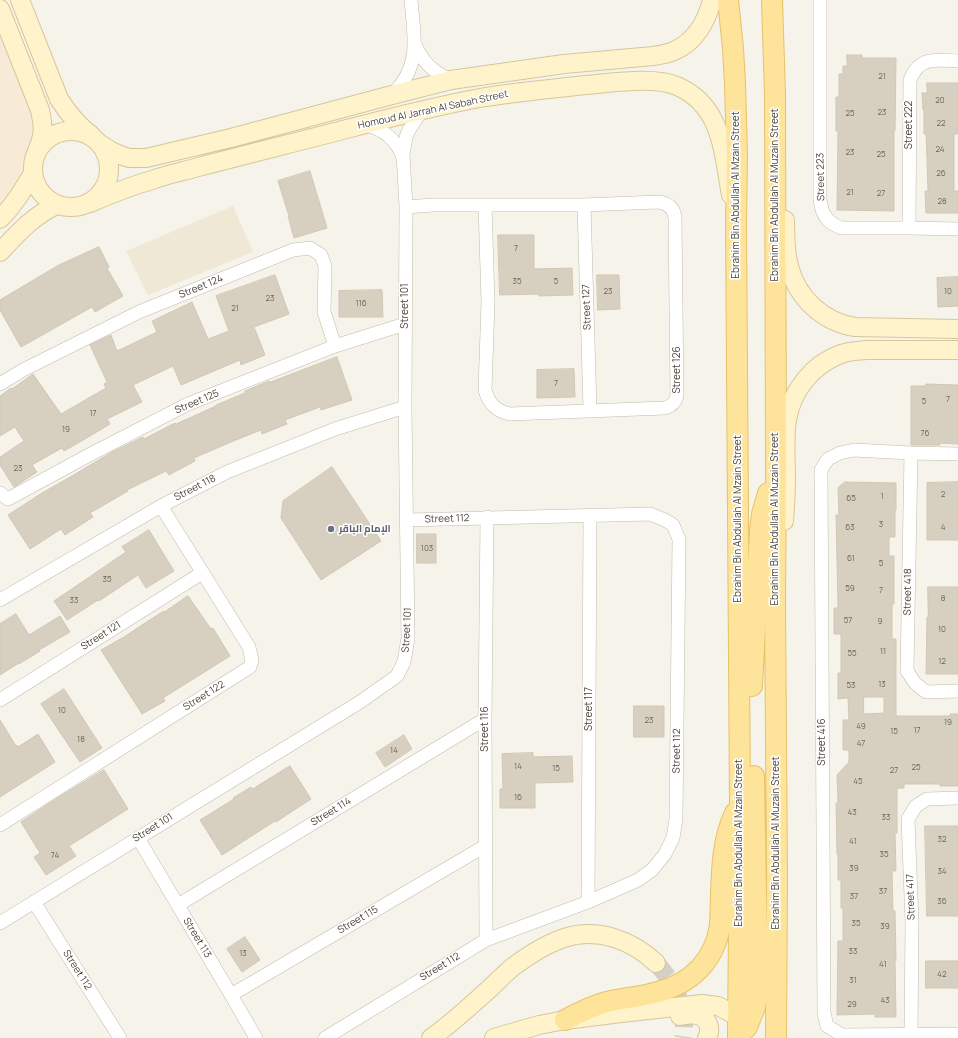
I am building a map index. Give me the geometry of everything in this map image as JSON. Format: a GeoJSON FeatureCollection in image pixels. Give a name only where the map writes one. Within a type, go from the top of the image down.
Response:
{"type":"FeatureCollection","features":[{"type":"Feature","properties":{"kind":"main road","name":"Ebrahim Bin Abdullah Al Mzain Street"},"geometry":{"type":"LineString","coordinates":[[728,0],[733,48],[737,156],[736,222],[741,1032]]}},
{"type":"Feature","properties":{"kind":"main road","name":"Ebrahim Bin Abdullah Al Muzain Street"},"geometry":{"type":"LineString","coordinates":[[772,0],[775,94],[776,1038]]}},
{"type":"Feature","properties":{"kind":"main road"},"geometry":{"type":"LineString","coordinates":[[741,1032],[755,1007],[757,985],[752,682],[760,531],[766,497],[776,472]]}},
{"type":"Feature","properties":{"kind":"main road"},"geometry":{"type":"LineString","coordinates":[[565,1020],[577,1013],[599,1004],[657,993],[673,987],[694,974],[706,961],[715,945],[720,925],[725,839],[732,819],[740,804]]}},
{"type":"Feature","properties":{"kind":"main road"},"geometry":{"type":"LineString","coordinates":[[777,878],[785,909],[788,930],[788,1038]]}},
{"type":"Feature","properties":{"kind":"street"},"geometry":{"type":"LineString","coordinates":[[0,9],[40,110],[43,123],[43,137],[34,162],[33,173],[36,183],[41,192],[56,205],[68,208],[79,207],[90,203],[101,195],[108,183],[110,170],[108,157],[96,141],[74,121],[59,99],[20,0]]}},
{"type":"Feature","properties":{"kind":"street"},"geometry":{"type":"LineString","coordinates":[[392,95],[410,72],[414,53],[411,0]]}},
{"type":"Feature","properties":{"kind":"street"},"geometry":{"type":"LineString","coordinates":[[37,152],[44,142],[55,134],[67,131],[79,131],[120,155],[129,158],[146,158],[231,138],[451,80],[564,64],[664,54],[682,47],[701,28],[712,0]]}},
{"type":"Feature","properties":{"kind":"street","name":"Street 223"},"geometry":{"type":"LineString","coordinates":[[820,0],[820,200],[824,214],[834,225],[842,228],[958,229]]}},
{"type":"Feature","properties":{"kind":"street"},"geometry":{"type":"LineString","coordinates":[[414,43],[422,59],[428,66],[435,72],[451,80]]}},
{"type":"Feature","properties":{"kind":"street"},"geometry":{"type":"LineString","coordinates":[[617,59],[622,70],[621,77],[618,82]]}},
{"type":"Feature","properties":{"kind":"street","name":"Street 222"},"geometry":{"type":"LineString","coordinates":[[909,228],[910,80],[912,72],[923,63],[936,60],[958,61]]}},
{"type":"Feature","properties":{"kind":"street","name":"Homoud Al Jarrah Al Sabah Street"},"geometry":{"type":"LineString","coordinates":[[90,203],[155,179],[424,110],[480,98],[519,92],[618,82],[655,80],[677,86],[688,92],[697,99],[712,117],[721,139],[736,222]]}},
{"type":"Feature","properties":{"kind":"street","name":"Street 101"},"geometry":{"type":"LineString","coordinates":[[0,923],[360,702],[397,676],[404,662],[408,638],[405,407],[406,207],[404,146],[409,130],[424,110]]}},
{"type":"Feature","properties":{"kind":"street","name":"Street 101"},"geometry":{"type":"LineString","coordinates":[[366,125],[379,129],[390,138],[399,149],[404,162]]}},
{"type":"Feature","properties":{"kind":"street"},"geometry":{"type":"LineString","coordinates":[[774,126],[780,143],[783,167],[786,252],[791,274],[799,290],[816,310],[839,324],[855,328],[958,330]]}},
{"type":"Feature","properties":{"kind":"street"},"geometry":{"type":"LineString","coordinates":[[0,219],[10,210],[22,193],[33,173]]}},
{"type":"Feature","properties":{"kind":"street","name":"Street 126"},"geometry":{"type":"LineString","coordinates":[[406,207],[433,205],[485,205],[584,205],[663,202],[668,204],[672,208],[675,218],[677,396],[673,404],[665,408],[510,414],[496,409],[491,404],[485,390],[488,302],[485,205]]}},
{"type":"Feature","properties":{"kind":"street"},"geometry":{"type":"LineString","coordinates":[[0,252],[22,228],[56,205]]}},
{"type":"Feature","properties":{"kind":"street","name":"Street 127"},"geometry":{"type":"LineString","coordinates":[[584,205],[590,410]]}},
{"type":"Feature","properties":{"kind":"street","name":"Street 124"},"geometry":{"type":"LineString","coordinates":[[0,384],[23,370],[139,312],[293,250],[310,248],[321,255],[325,266],[324,312],[334,346]]}},
{"type":"Feature","properties":{"kind":"street","name":"Street 125"},"geometry":{"type":"LineString","coordinates":[[0,493],[8,499],[188,404],[334,346],[405,324]]}},
{"type":"Feature","properties":{"kind":"street"},"geometry":{"type":"LineString","coordinates":[[900,329],[896,339],[900,350]]}},
{"type":"Feature","properties":{"kind":"street"},"geometry":{"type":"LineString","coordinates":[[775,603],[784,553],[787,421],[794,396],[802,383],[808,375],[833,357],[854,351],[958,350]]}},
{"type":"Feature","properties":{"kind":"street","name":"Street 118"},"geometry":{"type":"LineString","coordinates":[[0,600],[161,506],[227,472],[334,429],[405,407]]}},
{"type":"Feature","properties":{"kind":"street","name":"Street 416"},"geometry":{"type":"LineString","coordinates":[[958,454],[854,450],[840,453],[828,459],[821,470],[824,1013],[827,1026],[842,1034],[958,1034]]}},
{"type":"Feature","properties":{"kind":"street","name":"Street 418"},"geometry":{"type":"LineString","coordinates":[[911,453],[907,671],[915,683],[926,692],[958,691]]}},
{"type":"Feature","properties":{"kind":"street","name":"Street 122"},"geometry":{"type":"LineString","coordinates":[[0,825],[250,667],[252,660],[249,647],[161,506]]}},
{"type":"Feature","properties":{"kind":"street","name":"Street 112"},"geometry":{"type":"LineString","coordinates":[[325,1038],[486,940],[588,902],[638,880],[652,870],[665,854],[673,838],[676,819],[679,539],[673,525],[650,514],[407,520]]}},
{"type":"Feature","properties":{"kind":"street","name":"Street 117"},"geometry":{"type":"LineString","coordinates":[[588,902],[590,516]]}},
{"type":"Feature","properties":{"kind":"street","name":"Street 116"},"geometry":{"type":"LineString","coordinates":[[486,940],[485,719],[487,517]]}},
{"type":"Feature","properties":{"kind":"street","name":"Street 121"},"geometry":{"type":"LineString","coordinates":[[0,700],[202,573]]}},
{"type":"Feature","properties":{"kind":"street","name":"Street 114"},"geometry":{"type":"LineString","coordinates":[[178,905],[485,719]]}},
{"type":"Feature","properties":{"kind":"street","name":"Street 417"},"geometry":{"type":"LineString","coordinates":[[911,1034],[912,922],[908,819],[916,806],[927,799],[958,798]]}},
{"type":"Feature","properties":{"kind":"street","name":"Street 113"},"geometry":{"type":"LineString","coordinates":[[138,838],[256,1038]]}},
{"type":"Feature","properties":{"kind":"street","name":"Street 115"},"geometry":{"type":"LineString","coordinates":[[231,995],[485,846]]}},
{"type":"Feature","properties":{"kind":"street","name":"Street 112"},"geometry":{"type":"LineString","coordinates":[[34,902],[120,1038]]}},
{"type":"Feature","properties":{"kind":"street"},"geometry":{"type":"LineString","coordinates":[[431,1038],[514,966],[540,950],[564,938],[584,935],[615,938],[626,942],[647,954],[656,963]]}},
{"type":"Feature","properties":{"kind":"street"},"geometry":{"type":"LineString","coordinates":[[494,1038],[539,1025],[565,1020],[708,1004],[718,1006],[741,1032]]}},
{"type":"Feature","properties":{"kind":"street"},"geometry":{"type":"LineString","coordinates":[[621,1013],[634,1017],[650,1018],[694,1014],[699,1015],[703,1017],[708,1024],[709,1033],[707,1038]]}},
{"type":"Feature","properties":{"kind":"shaded area"},"geometry":{"type":"Polygon","coordinates":[[[0,9],[34,95],[37,152],[33,173],[0,219],[0,9]]]}},
{"type":"Feature","properties":{"kind":"shaded area"},"geometry":{"type":"Polygon","coordinates":[[[233,206],[253,252],[148,295],[126,251],[233,206]]]}},
{"type":"Feature","properties":{"kind":"building"},"geometry":{"type":"Polygon","coordinates":[[[847,55],[862,55],[862,58],[896,58],[894,211],[837,210],[838,131],[836,131],[836,97],[839,97],[839,74],[843,74],[843,66],[847,66],[847,55]]]}},
{"type":"Feature","properties":{"kind":"building"},"geometry":{"type":"Polygon","coordinates":[[[927,83],[958,83],[958,134],[954,134],[954,191],[958,191],[958,213],[926,213],[925,191],[928,191],[927,158],[922,93],[927,93],[927,83]]]}},
{"type":"Feature","properties":{"kind":"building"},"geometry":{"type":"Polygon","coordinates":[[[310,171],[327,228],[294,238],[278,181],[310,171]]]}},
{"type":"Feature","properties":{"kind":"building"},"geometry":{"type":"Polygon","coordinates":[[[498,235],[534,235],[534,269],[572,268],[573,295],[500,295],[498,235]]]}},
{"type":"Feature","properties":{"kind":"building"},"geometry":{"type":"Polygon","coordinates":[[[99,247],[109,267],[107,268],[123,296],[95,312],[92,307],[21,347],[0,310],[0,300],[57,266],[99,247]]]}},
{"type":"Feature","properties":{"kind":"building"},"geometry":{"type":"Polygon","coordinates":[[[275,275],[289,314],[254,327],[265,355],[241,365],[240,360],[181,385],[173,366],[133,385],[142,402],[107,419],[110,424],[85,439],[64,451],[62,448],[32,465],[37,472],[14,487],[0,465],[0,457],[24,441],[15,427],[0,436],[0,396],[33,374],[61,414],[106,388],[104,384],[107,382],[90,345],[111,335],[117,351],[157,332],[152,321],[192,302],[208,339],[229,331],[216,296],[275,275]]]}},
{"type":"Feature","properties":{"kind":"building"},"geometry":{"type":"Polygon","coordinates":[[[597,275],[619,275],[620,309],[598,310],[597,275]]]}},
{"type":"Feature","properties":{"kind":"building"},"geometry":{"type":"Polygon","coordinates":[[[958,277],[958,306],[938,307],[937,278],[958,277]]]}},
{"type":"Feature","properties":{"kind":"building"},"geometry":{"type":"Polygon","coordinates":[[[382,290],[383,317],[339,317],[339,291],[382,290]]]}},
{"type":"Feature","properties":{"kind":"building"},"geometry":{"type":"Polygon","coordinates":[[[337,357],[352,400],[321,410],[320,407],[285,420],[287,424],[262,434],[261,430],[194,458],[195,461],[169,475],[166,471],[127,490],[128,491],[90,513],[93,517],[65,535],[61,529],[30,549],[8,515],[42,493],[112,452],[143,437],[144,439],[175,423],[176,424],[269,381],[270,382],[337,357]]]}},
{"type":"Feature","properties":{"kind":"building"},"geometry":{"type":"Polygon","coordinates":[[[574,369],[575,397],[537,398],[537,370],[574,369]]]}},
{"type":"Feature","properties":{"kind":"building"},"geometry":{"type":"Polygon","coordinates":[[[926,384],[958,385],[958,444],[940,443],[940,445],[911,445],[911,386],[926,386],[926,384]]]}},
{"type":"Feature","properties":{"kind":"building","name":"الإمام الباقر"},"geometry":{"type":"Polygon","coordinates":[[[332,467],[381,541],[321,580],[281,518],[283,501],[332,467]]]}},
{"type":"Feature","properties":{"kind":"building"},"geometry":{"type":"Polygon","coordinates":[[[845,482],[896,483],[895,537],[889,537],[889,556],[894,556],[892,639],[896,639],[896,716],[950,716],[950,714],[958,714],[958,786],[940,786],[940,784],[904,784],[904,788],[897,788],[897,833],[895,833],[896,871],[892,871],[893,911],[895,911],[896,1017],[875,1017],[875,1014],[837,1015],[838,941],[843,941],[843,908],[841,908],[841,880],[838,880],[836,803],[838,803],[837,775],[849,762],[849,750],[843,750],[843,720],[849,720],[848,698],[838,699],[838,673],[841,673],[841,634],[834,634],[834,608],[838,608],[836,515],[839,515],[838,488],[845,482]],[[864,697],[864,714],[884,713],[884,697],[864,697]]]}},
{"type":"Feature","properties":{"kind":"building"},"geometry":{"type":"Polygon","coordinates":[[[958,482],[958,540],[927,540],[927,483],[958,482]]]}},
{"type":"Feature","properties":{"kind":"building"},"geometry":{"type":"Polygon","coordinates":[[[149,530],[174,571],[146,588],[138,575],[67,620],[54,601],[126,552],[122,547],[149,530]]]}},
{"type":"Feature","properties":{"kind":"building"},"geometry":{"type":"Polygon","coordinates":[[[417,534],[436,534],[436,563],[417,563],[417,534]]]}},
{"type":"Feature","properties":{"kind":"building"},"geometry":{"type":"Polygon","coordinates":[[[928,587],[958,587],[958,674],[926,674],[928,587]]]}},
{"type":"Feature","properties":{"kind":"building"},"geometry":{"type":"Polygon","coordinates":[[[188,596],[211,629],[213,628],[230,656],[163,698],[165,701],[142,714],[101,650],[188,596]]]}},
{"type":"Feature","properties":{"kind":"building"},"geometry":{"type":"Polygon","coordinates":[[[16,614],[29,635],[60,616],[70,632],[0,675],[0,624],[16,614]]]}},
{"type":"Feature","properties":{"kind":"building"},"geometry":{"type":"Polygon","coordinates":[[[64,689],[102,748],[80,762],[41,704],[64,689]]]}},
{"type":"Feature","properties":{"kind":"building"},"geometry":{"type":"Polygon","coordinates":[[[634,706],[664,706],[664,737],[634,737],[634,706]]]}},
{"type":"Feature","properties":{"kind":"building"},"geometry":{"type":"Polygon","coordinates":[[[0,720],[18,747],[38,734],[55,762],[0,797],[0,720]]]}},
{"type":"Feature","properties":{"kind":"building"},"geometry":{"type":"Polygon","coordinates":[[[404,735],[412,749],[385,767],[376,753],[404,735]]]}},
{"type":"Feature","properties":{"kind":"building"},"geometry":{"type":"Polygon","coordinates":[[[533,753],[533,757],[572,756],[573,782],[535,783],[535,808],[500,808],[500,789],[503,789],[502,754],[533,753]]]}},
{"type":"Feature","properties":{"kind":"building"},"geometry":{"type":"Polygon","coordinates":[[[290,766],[311,799],[222,855],[200,820],[251,787],[252,789],[290,766]]]}},
{"type":"Feature","properties":{"kind":"building"},"geometry":{"type":"Polygon","coordinates":[[[104,770],[128,809],[69,846],[76,856],[46,875],[34,857],[40,853],[21,822],[104,770]]]}},
{"type":"Feature","properties":{"kind":"building"},"geometry":{"type":"Polygon","coordinates":[[[925,826],[958,826],[958,916],[927,916],[925,826]]]}},
{"type":"Feature","properties":{"kind":"building"},"geometry":{"type":"Polygon","coordinates":[[[245,937],[260,960],[242,972],[227,949],[245,937]]]}},
{"type":"Feature","properties":{"kind":"building"},"geometry":{"type":"Polygon","coordinates":[[[926,961],[958,961],[958,988],[926,988],[926,961]]]}},
{"type":"Feature","properties":{"kind":"tunnel"},"geometry":{"type":"LineString","coordinates":[[656,963],[669,979],[682,1007],[684,1017],[683,1038]]}},
{"type":"Feature","properties":{"kind":"place","name":"الإمام الباقر"},"geometry":{"type":"Point","coordinates":[331,529]}}]}
